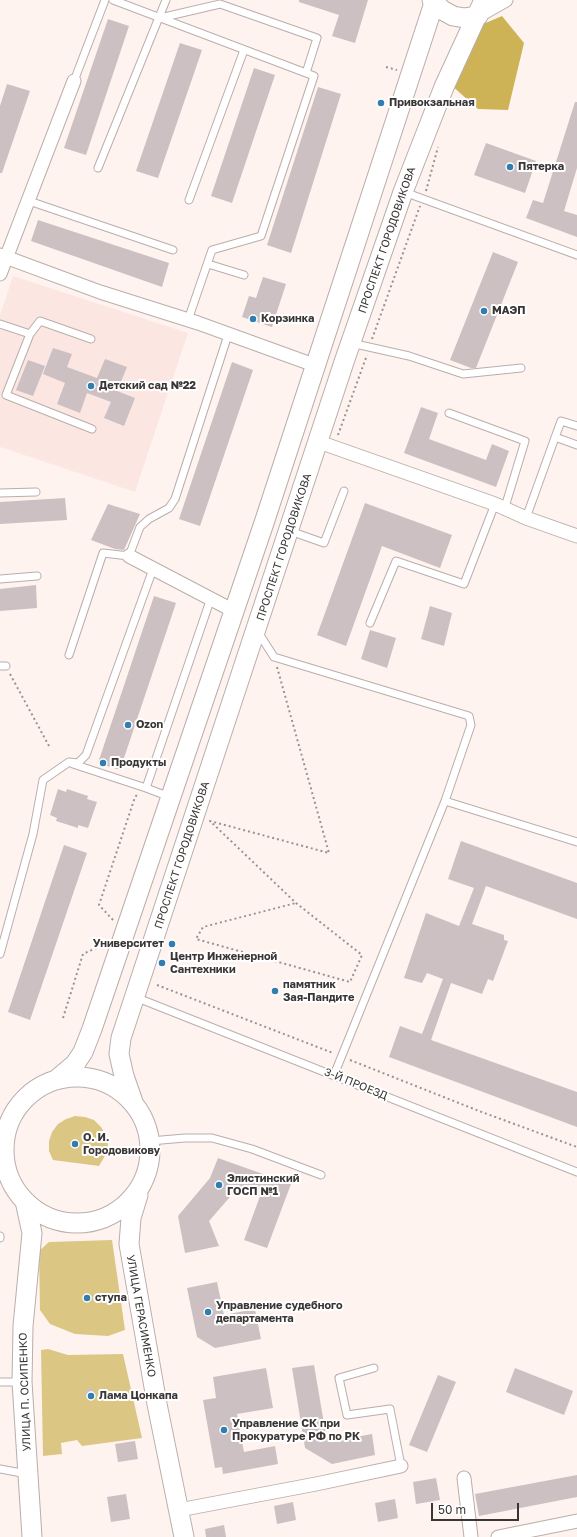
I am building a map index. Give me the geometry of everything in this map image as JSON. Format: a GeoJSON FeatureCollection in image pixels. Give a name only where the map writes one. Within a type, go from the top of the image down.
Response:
{"type":"FeatureCollection","features":[{"type":"Feature","properties":{"kind":"street"},"geometry":{"type":"LineString","coordinates":[[434,1],[442,10],[452,16],[465,18],[481,8],[506,0]]}},
{"type":"Feature","properties":{"kind":"street"},"geometry":{"type":"LineString","coordinates":[[0,1115],[21,1104],[36,1090],[56,1080],[75,1064],[83,1052],[120,948],[264,523],[316,359],[360,231],[434,1]]}},
{"type":"Feature","properties":{"kind":"street","name":"ПРОСПЕКТ ГОРОДОВИКОВА"},"geometry":{"type":"LineString","coordinates":[[133,1102],[124,1076],[119,1054],[121,1038],[134,997],[289,530],[326,445],[344,362],[403,192],[444,87],[481,8]]}},
{"type":"Feature","properties":{"kind":"street"},"geometry":{"type":"LineString","coordinates":[[0,274],[4,256],[29,200],[74,81]]}},
{"type":"Feature","properties":{"kind":"street"},"geometry":{"type":"LineString","coordinates":[[4,256],[100,292],[188,320],[228,335],[316,359],[344,362]]}},
{"type":"Feature","properties":{"kind":"street"},"geometry":{"type":"LineString","coordinates":[[326,445],[500,506],[526,518],[577,536]]}},
{"type":"Feature","properties":{"kind":"street"},"geometry":{"type":"LineString","coordinates":[[264,523],[289,530]]}},
{"type":"Feature","properties":{"kind":"street"},"geometry":{"type":"LineString","coordinates":[[129,556],[234,611]]}},
{"type":"Feature","properties":{"kind":"street"},"geometry":{"type":"LineString","coordinates":[[56,1080],[77,1077],[98,1080],[117,1088],[133,1102]]}},
{"type":"Feature","properties":{"kind":"street","name":"УЛИЦА ГЕРАСИМЕНКО"},"geometry":{"type":"LineString","coordinates":[[133,1102],[145,1120],[150,1141],[149,1166],[131,1218],[129,1244],[157,1404],[184,1537]]}},
{"type":"Feature","properties":{"kind":"street"},"geometry":{"type":"LineString","coordinates":[[21,1104],[10,1122],[4,1142],[5,1164],[12,1184],[22,1197]]}},
{"type":"Feature","properties":{"kind":"street"},"geometry":{"type":"LineString","coordinates":[[0,1174],[22,1197],[42,1214],[62,1222],[83,1223],[104,1218],[122,1208],[140,1190]]}},
{"type":"Feature","properties":{"kind":"street","name":"УЛИЦА П. ОСИПЕНКО"},"geometry":{"type":"LineString","coordinates":[[22,1197],[32,1233],[23,1326],[22,1382],[32,1537]]}},
{"type":"Feature","properties":{"kind":"street"},"geometry":{"type":"LineString","coordinates":[[179,1510],[401,1466]]}},
{"type":"Feature","properties":{"kind":"street"},"geometry":{"type":"LineString","coordinates":[[464,1478],[471,1537]]}},
{"type":"Feature","properties":{"kind":"street"},"geometry":{"type":"LineString","coordinates":[[498,1537],[577,1521]]}},
{"type":"Feature","properties":{"kind":"lane"},"geometry":{"type":"LineString","coordinates":[[74,81],[105,0]]}},
{"type":"Feature","properties":{"kind":"lane"},"geometry":{"type":"LineString","coordinates":[[113,0],[314,76],[261,236],[212,250],[188,320]]}},
{"type":"Feature","properties":{"kind":"lane"},"geometry":{"type":"LineString","coordinates":[[98,168],[166,0]]}},
{"type":"Feature","properties":{"kind":"lane"},"geometry":{"type":"LineString","coordinates":[[160,18],[220,4],[317,38],[306,73]]}},
{"type":"Feature","properties":{"kind":"lane"},"geometry":{"type":"LineString","coordinates":[[189,200],[244,50]]}},
{"type":"Feature","properties":{"kind":"lane"},"geometry":{"type":"LineString","coordinates":[[403,192],[577,255]]}},
{"type":"Feature","properties":{"kind":"lane"},"geometry":{"type":"LineString","coordinates":[[29,200],[173,250]]}},
{"type":"Feature","properties":{"kind":"lane"},"geometry":{"type":"LineString","coordinates":[[208,264],[244,275]]}},
{"type":"Feature","properties":{"kind":"lane"},"geometry":{"type":"LineString","coordinates":[[91,339],[40,321],[30,334],[6,395],[92,429]]}},
{"type":"Feature","properties":{"kind":"lane"},"geometry":{"type":"LineString","coordinates":[[0,324],[30,334]]}},
{"type":"Feature","properties":{"kind":"lane"},"geometry":{"type":"LineString","coordinates":[[69,655],[103,553],[129,556],[140,527],[149,519],[169,508],[176,499],[228,335]]}},
{"type":"Feature","properties":{"kind":"lane"},"geometry":{"type":"LineString","coordinates":[[351,343],[409,356],[462,374],[521,368]]}},
{"type":"Feature","properties":{"kind":"lane"},"geometry":{"type":"LineString","coordinates":[[370,624],[396,561],[464,584],[500,506],[525,441],[449,413]]}},
{"type":"Feature","properties":{"kind":"lane"},"geometry":{"type":"LineString","coordinates":[[526,518],[561,421],[577,426]]}},
{"type":"Feature","properties":{"kind":"lane"},"geometry":{"type":"LineString","coordinates":[[555,437],[577,445]]}},
{"type":"Feature","properties":{"kind":"lane"},"geometry":{"type":"LineString","coordinates":[[0,493],[36,492]]}},
{"type":"Feature","properties":{"kind":"lane"},"geometry":{"type":"LineString","coordinates":[[289,530],[324,543],[344,492]]}},
{"type":"Feature","properties":{"kind":"lane"},"geometry":{"type":"LineString","coordinates":[[0,954],[33,834],[43,780],[69,762],[78,763],[86,755],[153,569]]}},
{"type":"Feature","properties":{"kind":"lane"},"geometry":{"type":"LineString","coordinates":[[0,579],[37,576]]}},
{"type":"Feature","properties":{"kind":"lane"},"geometry":{"type":"LineString","coordinates":[[146,788],[211,598]]}},
{"type":"Feature","properties":{"kind":"lane"},"geometry":{"type":"LineString","coordinates":[[257,630],[274,657],[469,716],[471,725],[445,801],[334,1075]]}},
{"type":"Feature","properties":{"kind":"lane"},"geometry":{"type":"LineString","coordinates":[[69,762],[171,797]]}},
{"type":"Feature","properties":{"kind":"lane"},"geometry":{"type":"LineString","coordinates":[[445,801],[577,842]]}},
{"type":"Feature","properties":{"kind":"lane","name":"3-Й ПРОЕЗД"},"geometry":{"type":"LineString","coordinates":[[134,997],[577,1172]]}},
{"type":"Feature","properties":{"kind":"lane"},"geometry":{"type":"LineString","coordinates":[[150,1141],[185,1138],[212,1138],[252,1149],[321,1175]]}},
{"type":"Feature","properties":{"kind":"lane"},"geometry":{"type":"LineString","coordinates":[[374,1368],[339,1378],[347,1415],[390,1409],[401,1466]]}},
{"type":"Feature","properties":{"kind":"lane"},"geometry":{"type":"LineString","coordinates":[[0,1382],[22,1382]]}},
{"type":"Feature","properties":{"kind":"lane"},"geometry":{"type":"LineString","coordinates":[[0,1469],[28,1474]]}},
{"type":"Feature","properties":{"kind":"path"},"geometry":{"type":"LineString","coordinates":[[326,445],[370,347],[423,199],[440,140]]}},
{"type":"Feature","properties":{"kind":"path"},"geometry":{"type":"LineString","coordinates":[[274,657],[328,853],[210,821],[296,903],[362,955],[350,982],[196,939],[203,927],[296,903]]}},
{"type":"Feature","properties":{"kind":"path"},"geometry":{"type":"LineString","coordinates":[[3,666],[49,746]]}},
{"type":"Feature","properties":{"kind":"path"},"geometry":{"type":"LineString","coordinates":[[112,927],[114,921],[99,905],[134,797],[146,788]]}},
{"type":"Feature","properties":{"kind":"path"},"geometry":{"type":"LineString","coordinates":[[63,1018],[83,954],[105,945],[107,939]]}},
{"type":"Feature","properties":{"kind":"path"},"geometry":{"type":"LineString","coordinates":[[157,985],[479,1111],[577,1147]]}},
{"type":"Feature","properties":{"kind":"shaded area"},"geometry":{"type":"Polygon","coordinates":[[[502,16],[524,43],[508,110],[478,109],[450,84],[481,25],[502,16]]]}},
{"type":"Feature","properties":{"kind":"shaded area"},"geometry":{"type":"Polygon","coordinates":[[[13,276],[188,333],[135,492],[0,447],[0,315],[13,276]]]}},
{"type":"Feature","properties":{"kind":"shaded area"},"geometry":{"type":"Polygon","coordinates":[[[75,1116],[94,1120],[106,1135],[108,1145],[106,1154],[99,1166],[53,1160],[49,1151],[49,1141],[52,1132],[58,1124],[75,1116]]]}},
{"type":"Feature","properties":{"kind":"shaded area"},"geometry":{"type":"Polygon","coordinates":[[[112,1240],[125,1330],[108,1336],[75,1334],[50,1324],[40,1310],[39,1251],[49,1242],[112,1240]]]}},
{"type":"Feature","properties":{"kind":"shaded area"},"geometry":{"type":"Polygon","coordinates":[[[48,1349],[68,1355],[123,1354],[142,1438],[82,1446],[77,1440],[61,1443],[62,1454],[43,1456],[41,1350],[48,1349]]]}},
{"type":"Feature","properties":{"kind":"building"},"geometry":{"type":"Polygon","coordinates":[[[299,0],[368,0],[355,43],[332,36],[339,15],[299,2],[299,0]]]}},
{"type":"Feature","properties":{"kind":"building"},"geometry":{"type":"Polygon","coordinates":[[[108,19],[129,26],[86,155],[64,148],[108,19]]]}},
{"type":"Feature","properties":{"kind":"building"},"geometry":{"type":"Polygon","coordinates":[[[180,43],[202,50],[158,178],[136,171],[180,43]]]}},
{"type":"Feature","properties":{"kind":"building"},"geometry":{"type":"Polygon","coordinates":[[[254,68],[275,75],[232,203],[211,196],[254,68]]]}},
{"type":"Feature","properties":{"kind":"building"},"geometry":{"type":"Polygon","coordinates":[[[7,84],[30,91],[2,173],[0,173],[0,106],[7,84]]]}},
{"type":"Feature","properties":{"kind":"building"},"geometry":{"type":"Polygon","coordinates":[[[318,87],[341,94],[291,253],[267,245],[318,87]]]}},
{"type":"Feature","properties":{"kind":"building"},"geometry":{"type":"Polygon","coordinates":[[[575,102],[577,102],[577,168],[564,211],[577,215],[577,237],[526,218],[533,200],[543,203],[575,102]]]}},
{"type":"Feature","properties":{"kind":"building"},"geometry":{"type":"Polygon","coordinates":[[[486,143],[536,161],[525,193],[474,175],[486,143]]]}},
{"type":"Feature","properties":{"kind":"building"},"geometry":{"type":"Polygon","coordinates":[[[38,220],[169,263],[162,287],[31,241],[38,220]]]}},
{"type":"Feature","properties":{"kind":"building","name":"МАЭП"},"geometry":{"type":"Polygon","coordinates":[[[493,252],[518,262],[476,368],[471,368],[450,360],[493,252]]]}},
{"type":"Feature","properties":{"kind":"building"},"geometry":{"type":"Polygon","coordinates":[[[263,277],[286,284],[272,327],[242,317],[249,296],[256,298],[263,277]]]}},
{"type":"Feature","properties":{"kind":"building","name":"Детский сад №22"},"geometry":{"type":"Polygon","coordinates":[[[53,348],[72,354],[67,367],[97,378],[105,359],[127,367],[117,391],[135,398],[124,426],[104,418],[111,402],[87,393],[80,413],[57,404],[65,383],[43,374],[53,348]]]}},
{"type":"Feature","properties":{"kind":"building"},"geometry":{"type":"Polygon","coordinates":[[[28,360],[45,366],[33,396],[16,390],[28,360]]]}},
{"type":"Feature","properties":{"kind":"building"},"geometry":{"type":"Polygon","coordinates":[[[232,362],[253,370],[200,526],[179,519],[232,362]]]}},
{"type":"Feature","properties":{"kind":"building"},"geometry":{"type":"Polygon","coordinates":[[[421,407],[438,413],[429,439],[486,460],[492,444],[509,451],[496,487],[404,453],[421,407]]]}},
{"type":"Feature","properties":{"kind":"building"},"geometry":{"type":"Polygon","coordinates":[[[65,498],[67,520],[0,524],[0,502],[65,498]]]}},
{"type":"Feature","properties":{"kind":"building"},"geometry":{"type":"Polygon","coordinates":[[[365,503],[452,535],[440,568],[382,546],[346,646],[317,635],[365,503]]]}},
{"type":"Feature","properties":{"kind":"building"},"geometry":{"type":"Polygon","coordinates":[[[108,504],[140,514],[124,550],[115,549],[91,540],[108,504]]]}},
{"type":"Feature","properties":{"kind":"building"},"geometry":{"type":"Polygon","coordinates":[[[36,585],[37,608],[0,611],[0,589],[36,585]]]}},
{"type":"Feature","properties":{"kind":"building"},"geometry":{"type":"Polygon","coordinates":[[[154,596],[176,603],[120,770],[98,763],[154,596]]]}},
{"type":"Feature","properties":{"kind":"building"},"geometry":{"type":"Polygon","coordinates":[[[430,606],[452,613],[444,646],[421,639],[430,606]]]}},
{"type":"Feature","properties":{"kind":"building"},"geometry":{"type":"Polygon","coordinates":[[[370,630],[396,638],[387,668],[361,659],[370,630]]]}},
{"type":"Feature","properties":{"kind":"building"},"geometry":{"type":"Polygon","coordinates":[[[58,789],[66,792],[67,789],[88,796],[87,799],[97,802],[88,828],[78,825],[78,828],[56,821],[57,818],[50,815],[58,789]]]}},
{"type":"Feature","properties":{"kind":"building"},"geometry":{"type":"Polygon","coordinates":[[[461,841],[577,883],[577,919],[486,886],[472,924],[504,935],[504,940],[508,941],[493,981],[488,979],[482,994],[451,983],[431,1040],[577,1092],[577,1127],[389,1057],[400,1026],[422,1034],[443,979],[427,973],[422,983],[404,978],[426,913],[459,926],[474,888],[448,879],[461,841]]]}},
{"type":"Feature","properties":{"kind":"building"},"geometry":{"type":"Polygon","coordinates":[[[64,845],[87,853],[30,1020],[8,1012],[64,845]]]}},
{"type":"Feature","properties":{"kind":"building"},"geometry":{"type":"Polygon","coordinates":[[[218,1158],[291,1184],[267,1248],[244,1240],[260,1196],[236,1190],[209,1221],[219,1246],[185,1253],[178,1216],[210,1178],[218,1158]]]}},
{"type":"Feature","properties":{"kind":"building","name":"Управление судебного департамента"},"geometry":{"type":"Polygon","coordinates":[[[217,1282],[224,1315],[255,1309],[261,1339],[215,1348],[197,1337],[187,1288],[217,1282]]]}},
{"type":"Feature","properties":{"kind":"building"},"geometry":{"type":"Polygon","coordinates":[[[314,1365],[326,1435],[334,1441],[372,1434],[375,1455],[332,1464],[305,1448],[292,1368],[314,1365]]]}},
{"type":"Feature","properties":{"kind":"building","name":"Управление СК при Прокуратуре РФ по РК"},"geometry":{"type":"Polygon","coordinates":[[[266,1368],[273,1408],[237,1414],[244,1452],[275,1446],[278,1464],[223,1474],[222,1467],[215,1468],[203,1400],[216,1398],[213,1377],[266,1368]]]}},
{"type":"Feature","properties":{"kind":"building"},"geometry":{"type":"Polygon","coordinates":[[[515,1368],[573,1391],[564,1415],[506,1392],[515,1368]]]}},
{"type":"Feature","properties":{"kind":"building"},"geometry":{"type":"Polygon","coordinates":[[[438,1375],[456,1382],[427,1452],[409,1445],[438,1375]]]}},
{"type":"Feature","properties":{"kind":"building"},"geometry":{"type":"Polygon","coordinates":[[[88,1389],[92,1389],[94,1390],[94,1398],[88,1399],[85,1396],[85,1392],[88,1389]]]}},
{"type":"Feature","properties":{"kind":"building"},"geometry":{"type":"Polygon","coordinates":[[[135,1441],[138,1459],[118,1462],[115,1444],[135,1441]]]}},
{"type":"Feature","properties":{"kind":"building"},"geometry":{"type":"Polygon","coordinates":[[[577,1475],[577,1497],[479,1516],[475,1494],[577,1475]]]}},
{"type":"Feature","properties":{"kind":"building"},"geometry":{"type":"Polygon","coordinates":[[[436,1478],[440,1500],[416,1504],[413,1482],[436,1478]]]}},
{"type":"Feature","properties":{"kind":"building"},"geometry":{"type":"Polygon","coordinates":[[[126,1494],[130,1519],[111,1522],[107,1497],[126,1494]]]}},
{"type":"Feature","properties":{"kind":"building"},"geometry":{"type":"Polygon","coordinates":[[[395,1499],[398,1518],[378,1522],[375,1503],[395,1499]]]}},
{"type":"Feature","properties":{"kind":"building"},"geometry":{"type":"Polygon","coordinates":[[[293,1502],[296,1520],[277,1524],[274,1506],[293,1502]]]}},
{"type":"Feature","properties":{"kind":"building"},"geometry":{"type":"Polygon","coordinates":[[[224,1525],[226,1537],[206,1537],[205,1529],[224,1525]]]}},
{"type":"Feature","properties":{"kind":"place","name":"Привокзальная"},"geometry":{"type":"Point","coordinates":[381,103]}},
{"type":"Feature","properties":{"kind":"place","name":"Пятерка"},"geometry":{"type":"Point","coordinates":[510,167]}},
{"type":"Feature","properties":{"kind":"place","name":"МАЭП"},"geometry":{"type":"Point","coordinates":[484,311]}},
{"type":"Feature","properties":{"kind":"place","name":"Корзинка"},"geometry":{"type":"Point","coordinates":[253,319]}},
{"type":"Feature","properties":{"kind":"place","name":"Детский сад №22"},"geometry":{"type":"Point","coordinates":[91,386]}},
{"type":"Feature","properties":{"kind":"place","name":"Ozon"},"geometry":{"type":"Point","coordinates":[128,725]}},
{"type":"Feature","properties":{"kind":"place","name":"Продукты"},"geometry":{"type":"Point","coordinates":[103,763]}},
{"type":"Feature","properties":{"kind":"place","name":"Университет"},"geometry":{"type":"Point","coordinates":[172,944]}},
{"type":"Feature","properties":{"kind":"place","name":"Центр Инженерной Сантехники"},"geometry":{"type":"Point","coordinates":[162,963]}},
{"type":"Feature","properties":{"kind":"place","name":"памятник Зая-Пандите"},"geometry":{"type":"Point","coordinates":[275,991]}},
{"type":"Feature","properties":{"kind":"place","name":"О. И. Городовикову"},"geometry":{"type":"Point","coordinates":[75,1144]}},
{"type":"Feature","properties":{"kind":"place","name":"Элистинский ГОСП №1"},"geometry":{"type":"Point","coordinates":[219,1185]}},
{"type":"Feature","properties":{"kind":"place","name":"ступа"},"geometry":{"type":"Point","coordinates":[87,1298]}},
{"type":"Feature","properties":{"kind":"place","name":"Управление судебного департамента"},"geometry":{"type":"Point","coordinates":[208,1312]}},
{"type":"Feature","properties":{"kind":"place","name":"Лама Цонкапа"},"geometry":{"type":"Point","coordinates":[91,1396]}},
{"type":"Feature","properties":{"kind":"place","name":"Управление СК при Прокуратуре РФ по РК"},"geometry":{"type":"Point","coordinates":[224,1430]}}]}
